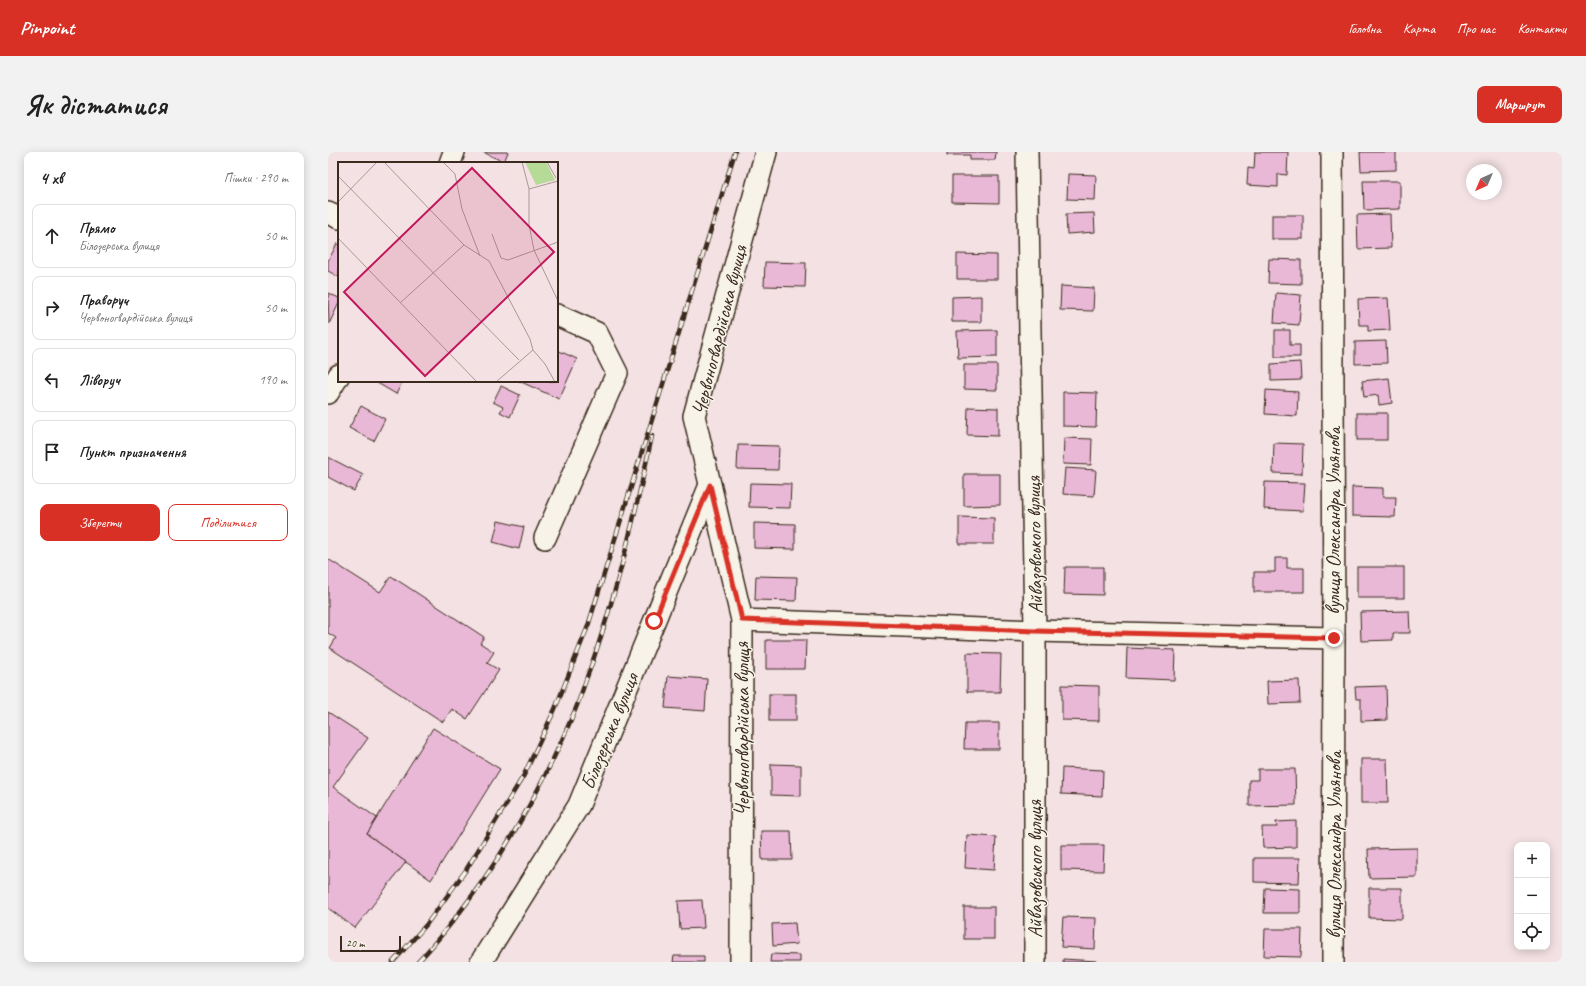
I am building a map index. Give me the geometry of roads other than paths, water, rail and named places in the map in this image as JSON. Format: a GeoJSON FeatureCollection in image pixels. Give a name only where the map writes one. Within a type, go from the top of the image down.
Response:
{"type":"FeatureCollection","features":[{"type":"Feature","properties":{"kind":"street"},"geometry":{"type":"LineString","coordinates":[[450,162],[454,152]]}},
{"type":"Feature","properties":{"kind":"street","name":"Червоногвардійська вулиця"},"geometry":{"type":"LineString","coordinates":[[741,962],[742,620],[694,416],[766,152]]}},
{"type":"Feature","properties":{"kind":"street","name":"Айвазовського вулиця"},"geometry":{"type":"LineString","coordinates":[[1027,152],[1035,631],[1034,962]]}},
{"type":"Feature","properties":{"kind":"street","name":"вулиця Олександра Ульянова"},"geometry":{"type":"LineString","coordinates":[[1332,152],[1334,638],[1333,962]]}},
{"type":"Feature","properties":{"kind":"street"},"geometry":{"type":"LineString","coordinates":[[328,213],[338,218]]}},
{"type":"Feature","properties":{"kind":"street"},"geometry":{"type":"LineString","coordinates":[[544,538],[617,373],[597,333],[558,315]]}},
{"type":"Feature","properties":{"kind":"street"},"geometry":{"type":"LineString","coordinates":[[328,393],[338,377]]}},
{"type":"Feature","properties":{"kind":"street","name":"Білозерська вулиця"},"geometry":{"type":"LineString","coordinates":[[481,962],[579,805],[710,485]]}},
{"type":"Feature","properties":{"kind":"street"},"geometry":{"type":"LineString","coordinates":[[742,620],[1035,631],[1334,638]]}},
{"type":"Feature","properties":{"kind":"railway"},"geometry":{"type":"LineString","coordinates":[[393,962],[426,925],[466,870],[524,775],[555,709],[588,626],[735,152]]}},
{"type":"Feature","properties":{"kind":"railway"},"geometry":{"type":"LineString","coordinates":[[418,962],[465,906],[506,845],[525,814],[542,781],[578,704],[609,612],[632,524],[652,436]]}}]}
